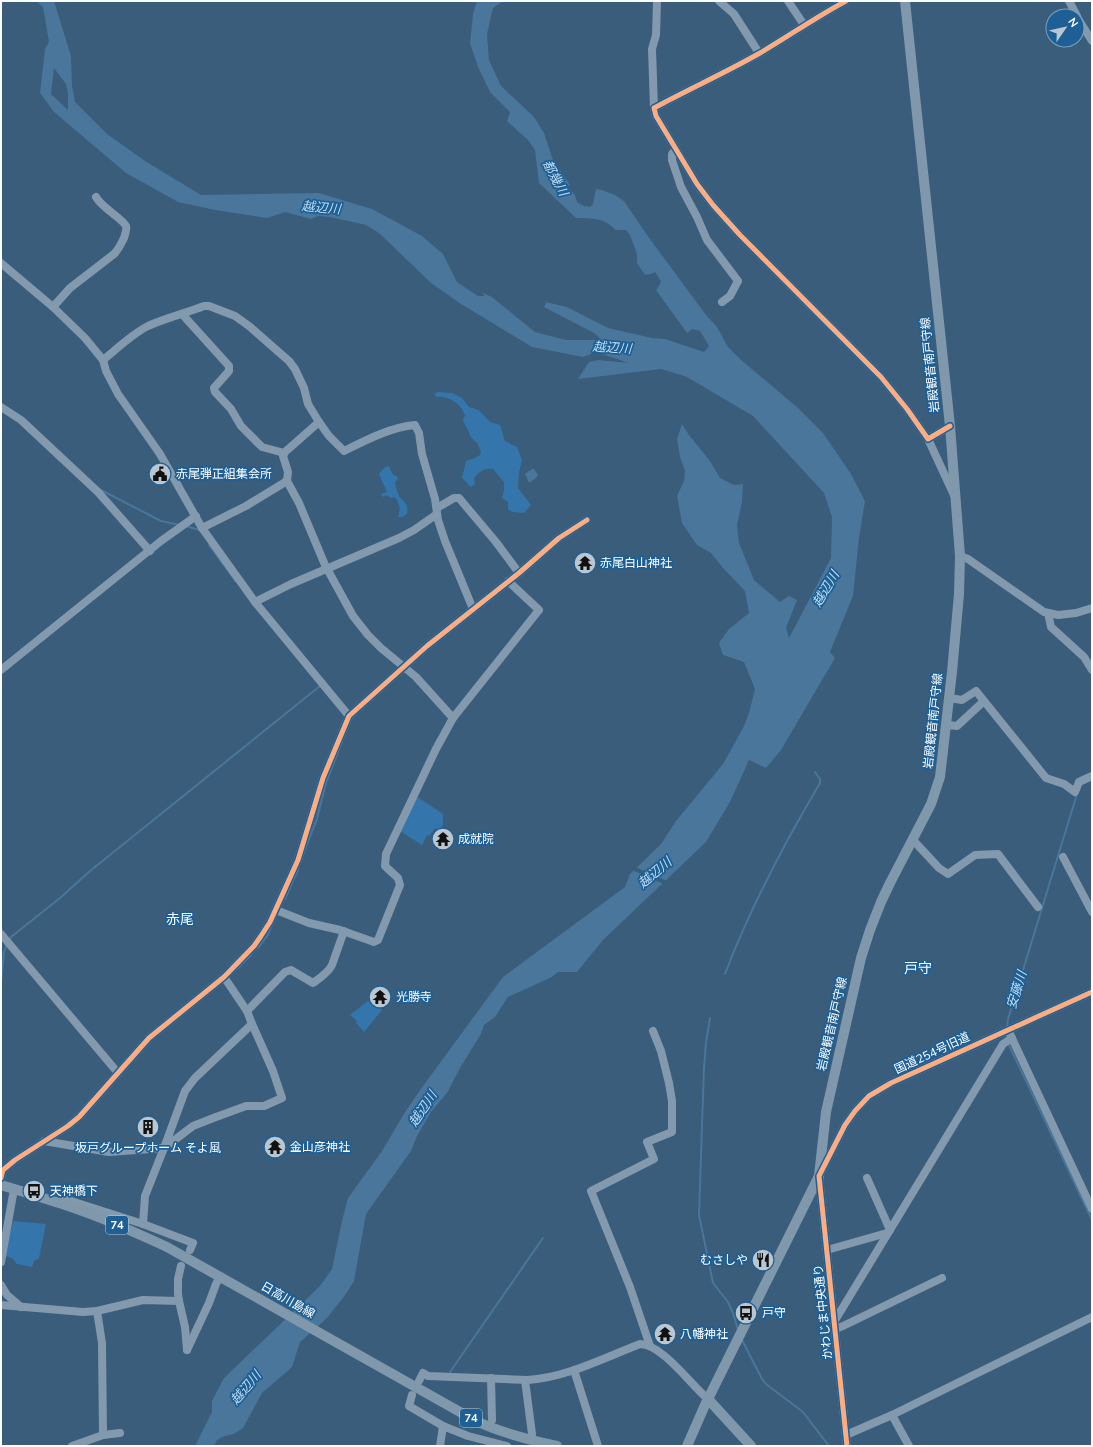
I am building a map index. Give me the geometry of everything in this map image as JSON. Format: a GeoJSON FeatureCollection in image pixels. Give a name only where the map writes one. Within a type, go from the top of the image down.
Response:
{"type":"FeatureCollection","features":[{"type":"Feature","properties":{"kind":"main road","name":"岩殿観音南戸守線"},"geometry":{"type":"LineString","coordinates":[[708,1399],[819,1176],[826,1112],[861,958],[870,930],[884,896],[931,804],[940,777],[949,698],[960,556],[950,426],[905,1]]}},
{"type":"Feature","properties":{"kind":"main road","name":"日高川島線"},"geometry":{"type":"LineString","coordinates":[[1,1186],[58,1202],[167,1247],[487,1426],[535,1441],[557,1446]]}},
{"type":"Feature","properties":{"kind":"main road"},"geometry":{"type":"LineString","coordinates":[[687,1446],[708,1399],[751,1446]]}},
{"type":"Feature","properties":{"kind":"street"},"geometry":{"type":"LineString","coordinates":[[657,1],[656,35],[652,49],[654,108],[656,116],[697,184],[713,205],[740,235],[881,377],[907,409],[928,439],[956,501]]}},
{"type":"Feature","properties":{"kind":"street"},"geometry":{"type":"LineString","coordinates":[[719,1],[734,14],[759,54]]}},
{"type":"Feature","properties":{"kind":"street"},"geometry":{"type":"LineString","coordinates":[[788,1],[804,25]]}},
{"type":"Feature","properties":{"kind":"street"},"geometry":{"type":"LineString","coordinates":[[654,108],[702,85],[759,54],[804,25],[846,1]]}},
{"type":"Feature","properties":{"kind":"street"},"geometry":{"type":"LineString","coordinates":[[1085,29],[1092,41]]}},
{"type":"Feature","properties":{"kind":"street"},"geometry":{"type":"LineString","coordinates":[[676,149],[672,154],[672,165],[684,193],[707,240],[738,281],[730,296],[722,302]]}},
{"type":"Feature","properties":{"kind":"street"},"geometry":{"type":"LineString","coordinates":[[53,307],[70,288],[114,254],[119,249],[125,236],[126,227],[124,224],[108,211],[96,197]]}},
{"type":"Feature","properties":{"kind":"street"},"geometry":{"type":"LineString","coordinates":[[2,267],[53,307],[86,338],[103,360],[106,371],[118,394],[160,454],[202,528],[255,602],[349,716]]}},
{"type":"Feature","properties":{"kind":"street"},"geometry":{"type":"LineString","coordinates":[[103,360],[148,327],[170,317],[204,306],[209,306],[235,316],[249,326],[289,361],[295,369],[304,388],[308,404],[319,422],[329,436],[344,450],[396,429],[415,425],[445,541],[473,609]]}},
{"type":"Feature","properties":{"kind":"street"},"geometry":{"type":"LineString","coordinates":[[182,314],[229,366],[230,371],[214,388],[214,392],[231,409],[241,426],[262,446],[284,453]]}},
{"type":"Feature","properties":{"kind":"street"},"geometry":{"type":"LineString","coordinates":[[1,407],[21,420],[98,492],[150,551]]}},
{"type":"Feature","properties":{"kind":"street"},"geometry":{"type":"LineString","coordinates":[[319,422],[284,453],[283,456],[288,472],[287,480],[299,503],[313,539],[346,604],[368,635],[381,648],[416,676],[453,718]]}},
{"type":"Feature","properties":{"kind":"street"},"geometry":{"type":"LineString","coordinates":[[928,439],[950,426]]}},
{"type":"Feature","properties":{"kind":"street"},"geometry":{"type":"LineString","coordinates":[[202,528],[246,506],[287,480]]}},
{"type":"Feature","properties":{"kind":"street"},"geometry":{"type":"LineString","coordinates":[[255,602],[328,568],[399,538],[414,530],[454,498],[460,498],[519,573]]}},
{"type":"Feature","properties":{"kind":"street"},"geometry":{"type":"LineString","coordinates":[[1,670],[196,516]]}},
{"type":"Feature","properties":{"kind":"street"},"geometry":{"type":"LineString","coordinates":[[1,1178],[3,1170],[14,1160],[79,1118],[149,1038],[224,977],[254,946],[277,910],[298,860],[323,778],[349,716],[428,646],[519,573],[558,538],[587,520]]}},
{"type":"Feature","properties":{"kind":"street"},"geometry":{"type":"LineString","coordinates":[[960,556],[968,558],[1044,612],[1058,615],[1076,613],[1092,608]]}},
{"type":"Feature","properties":{"kind":"street"},"geometry":{"type":"LineString","coordinates":[[277,910],[309,923],[344,931],[374,942],[378,940],[400,885],[398,878],[386,869],[386,854],[437,748],[453,718],[539,610],[508,581]]}},
{"type":"Feature","properties":{"kind":"street"},"geometry":{"type":"LineString","coordinates":[[1048,613],[1051,627],[1084,657],[1092,670]]}},
{"type":"Feature","properties":{"kind":"street"},"geometry":{"type":"LineString","coordinates":[[949,698],[962,700],[976,691],[1046,778],[1064,784],[1076,792],[1079,782],[1092,776]]}},
{"type":"Feature","properties":{"kind":"street"},"geometry":{"type":"LineString","coordinates":[[946,725],[957,726],[984,701]]}},
{"type":"Feature","properties":{"kind":"street"},"geometry":{"type":"LineString","coordinates":[[913,840],[939,868],[948,874],[975,855],[998,854],[1038,907]]}},
{"type":"Feature","properties":{"kind":"street"},"geometry":{"type":"LineString","coordinates":[[1063,857],[1092,912]]}},
{"type":"Feature","properties":{"kind":"street"},"geometry":{"type":"LineString","coordinates":[[247,1010],[285,972],[291,970],[313,983],[322,977],[330,970],[344,931]]}},
{"type":"Feature","properties":{"kind":"street"},"geometry":{"type":"LineString","coordinates":[[1,934],[118,1073]]}},
{"type":"Feature","properties":{"kind":"street"},"geometry":{"type":"LineString","coordinates":[[44,1141],[109,1152],[164,1148],[193,1126],[216,1116],[246,1106],[264,1106],[282,1098],[271,1065],[247,1010],[224,977]]}},
{"type":"Feature","properties":{"kind":"street","name":"国道254号旧道"},"geometry":{"type":"LineString","coordinates":[[819,1176],[845,1125],[869,1096],[892,1083],[1092,992]]}},
{"type":"Feature","properties":{"kind":"street"},"geometry":{"type":"LineString","coordinates":[[143,1224],[145,1196],[185,1091],[191,1082],[252,1024]]}},
{"type":"Feature","properties":{"kind":"street"},"geometry":{"type":"LineString","coordinates":[[1008,1029],[1092,1209]]}},
{"type":"Feature","properties":{"kind":"street"},"geometry":{"type":"LineString","coordinates":[[650,1346],[630,1287],[591,1191],[654,1160],[647,1142],[672,1132],[672,1101],[669,1083],[661,1051],[653,1031]]}},
{"type":"Feature","properties":{"kind":"street"},"geometry":{"type":"LineString","coordinates":[[942,1278],[843,1326],[835,1325],[888,1232],[1003,1044],[1012,1038]]}},
{"type":"Feature","properties":{"kind":"street","name":"かわじま中央通り"},"geometry":{"type":"LineString","coordinates":[[819,1176],[847,1446]]}},
{"type":"Feature","properties":{"kind":"street"},"geometry":{"type":"LineString","coordinates":[[867,1178],[888,1232]]}},
{"type":"Feature","properties":{"kind":"street"},"geometry":{"type":"LineString","coordinates":[[1,1262],[14,1189]]}},
{"type":"Feature","properties":{"kind":"street"},"geometry":{"type":"LineString","coordinates":[[58,1202],[68,1200],[143,1224],[193,1243],[190,1250]]}},
{"type":"Feature","properties":{"kind":"street"},"geometry":{"type":"LineString","coordinates":[[826,1250],[888,1232]]}},
{"type":"Feature","properties":{"kind":"street"},"geometry":{"type":"LineString","coordinates":[[181,1266],[178,1279],[179,1301],[185,1327],[187,1350],[209,1303],[216,1284],[224,1278]]}},
{"type":"Feature","properties":{"kind":"street"},"geometry":{"type":"LineString","coordinates":[[1,1285],[7,1295],[21,1307]]}},
{"type":"Feature","properties":{"kind":"street"},"geometry":{"type":"LineString","coordinates":[[1,1306],[83,1312],[96,1311],[143,1300],[179,1301]]}},
{"type":"Feature","properties":{"kind":"street"},"geometry":{"type":"LineString","coordinates":[[96,1311],[102,1343],[103,1435]]}},
{"type":"Feature","properties":{"kind":"street"},"geometry":{"type":"LineString","coordinates":[[846,1434],[892,1415],[1092,1317]]}},
{"type":"Feature","properties":{"kind":"street"},"geometry":{"type":"LineString","coordinates":[[419,1381],[423,1373],[428,1376],[525,1380],[541,1379],[574,1370],[640,1344],[650,1346],[662,1353],[708,1399]]}},
{"type":"Feature","properties":{"kind":"street"},"geometry":{"type":"LineString","coordinates":[[574,1370],[598,1446]]}},
{"type":"Feature","properties":{"kind":"street"},"geometry":{"type":"LineString","coordinates":[[492,1378],[492,1420]]}},
{"type":"Feature","properties":{"kind":"street"},"geometry":{"type":"LineString","coordinates":[[525,1380],[535,1441]]}},
{"type":"Feature","properties":{"kind":"street"},"geometry":{"type":"LineString","coordinates":[[412,1395],[409,1406],[443,1426],[468,1436],[507,1446]]}},
{"type":"Feature","properties":{"kind":"street"},"geometry":{"type":"LineString","coordinates":[[892,1415],[909,1446]]}},
{"type":"Feature","properties":{"kind":"street"},"geometry":{"type":"LineString","coordinates":[[440,1446],[443,1426]]}},
{"type":"Feature","properties":{"kind":"street"},"geometry":{"type":"LineString","coordinates":[[72,1446],[103,1435],[120,1433]]}},
{"type":"Feature","properties":{"kind":"shaded area"},"geometry":{"type":"Polygon","coordinates":[[[438,392],[452,393],[462,398],[469,407],[479,410],[490,422],[500,425],[505,441],[517,447],[522,460],[519,472],[518,488],[531,505],[524,513],[512,512],[508,509],[508,502],[502,498],[504,482],[493,469],[487,469],[480,472],[474,478],[475,484],[471,487],[462,478],[466,461],[480,455],[481,451],[477,443],[470,436],[463,419],[465,416],[464,412],[450,399],[437,397],[434,394],[438,392]]]}},
{"type":"Feature","properties":{"kind":"shaded area"},"geometry":{"type":"Polygon","coordinates":[[[389,466],[393,475],[398,479],[395,482],[399,496],[406,504],[407,514],[402,517],[398,517],[400,508],[396,498],[391,498],[386,495],[383,497],[381,494],[387,492],[379,474],[385,467],[389,466]]]}},
{"type":"Feature","properties":{"kind":"shaded area"},"geometry":{"type":"Polygon","coordinates":[[[416,796],[443,814],[443,825],[439,830],[435,828],[429,836],[427,835],[422,845],[400,831],[416,796]]]}},
{"type":"Feature","properties":{"kind":"shaded area"},"geometry":{"type":"Polygon","coordinates":[[[368,1001],[374,1007],[377,1005],[382,1010],[364,1032],[356,1023],[357,1021],[350,1015],[368,1001]]]}},
{"type":"Feature","properties":{"kind":"shaded area"},"geometry":{"type":"Polygon","coordinates":[[[13,1221],[46,1224],[39,1258],[34,1261],[32,1267],[17,1264],[12,1258],[5,1256],[13,1221]]]}},
{"type":"Feature","properties":{"kind":"water"},"geometry":{"type":"Polygon","coordinates":[[[36,1],[54,1],[71,56],[72,86],[75,102],[107,134],[145,161],[201,195],[319,193],[372,209],[422,236],[443,254],[457,282],[478,296],[484,296],[483,293],[492,297],[535,332],[566,340],[600,340],[594,333],[544,307],[546,302],[567,307],[608,328],[652,338],[665,339],[704,352],[709,346],[700,331],[692,329],[687,333],[656,290],[661,281],[655,272],[645,275],[637,263],[637,254],[630,235],[626,230],[615,230],[607,223],[602,221],[576,218],[539,183],[535,150],[528,140],[507,121],[510,112],[490,92],[478,67],[470,43],[473,14],[477,1],[503,1],[493,8],[487,34],[489,60],[501,86],[534,117],[544,133],[553,160],[570,185],[567,186],[575,195],[577,202],[584,206],[590,207],[593,204],[596,189],[615,195],[624,201],[706,315],[717,327],[728,347],[798,408],[823,433],[851,474],[865,501],[859,538],[853,596],[830,652],[835,658],[781,750],[766,768],[749,760],[730,802],[706,842],[603,940],[577,972],[558,972],[552,977],[508,997],[495,1017],[484,1025],[481,1034],[460,1068],[447,1093],[431,1112],[417,1136],[411,1151],[366,1214],[354,1281],[346,1294],[327,1318],[300,1342],[292,1367],[262,1393],[243,1428],[234,1434],[217,1440],[214,1446],[195,1446],[212,1412],[212,1401],[224,1378],[320,1286],[332,1269],[348,1198],[382,1151],[405,1112],[423,1086],[503,977],[625,887],[630,874],[661,844],[676,821],[723,764],[744,726],[755,689],[744,662],[723,655],[719,643],[729,629],[749,613],[745,591],[711,553],[697,545],[682,523],[677,496],[684,481],[685,471],[680,457],[677,439],[682,424],[710,461],[720,478],[734,485],[743,484],[742,502],[737,525],[739,543],[754,580],[780,602],[789,596],[797,600],[786,628],[789,638],[831,558],[832,517],[824,493],[753,416],[687,377],[661,369],[578,379],[589,362],[598,360],[629,363],[596,352],[583,357],[532,347],[461,304],[431,283],[379,233],[366,225],[330,217],[318,216],[311,219],[285,212],[267,218],[215,210],[178,202],[126,173],[54,112],[40,93],[45,49],[49,42],[43,7],[36,1]],[[54,68],[51,94],[68,110],[68,93],[66,84],[54,68]]]}},
{"type":"Feature","properties":{"kind":"water"},"geometry":{"type":"Polygon","coordinates":[[[534,469],[538,475],[529,483],[525,474],[534,469]]]}},
{"type":"Feature","properties":{"kind":"pier"},"geometry":{"type":"Polygon","coordinates":[[[635,867],[667,881],[664,884],[632,870],[635,867]]]}},
{"type":"Feature","properties":{"kind":"waterway"},"geometry":{"type":"LineString","coordinates":[[101,490],[161,521],[180,525]]}},
{"type":"Feature","properties":{"kind":"waterway"},"geometry":{"type":"LineString","coordinates":[[186,526],[199,530]]}},
{"type":"Feature","properties":{"kind":"waterway"},"geometry":{"type":"LineString","coordinates":[[209,545],[236,582]]}},
{"type":"Feature","properties":{"kind":"waterway"},"geometry":{"type":"LineString","coordinates":[[9,941],[11,937],[60,898],[90,871],[320,686]]}},
{"type":"Feature","properties":{"kind":"waterway"},"geometry":{"type":"LineString","coordinates":[[303,855],[317,819],[326,783],[342,742]]}},
{"type":"Feature","properties":{"kind":"waterway"},"geometry":{"type":"LineString","coordinates":[[725,974],[745,925],[768,877],[793,829],[820,783],[820,779],[815,772]]}},
{"type":"Feature","properties":{"kind":"waterway","name":"安藤川"},"geometry":{"type":"LineString","coordinates":[[1007,1027],[1008,1019],[1077,794]]}},
{"type":"Feature","properties":{"kind":"waterway"},"geometry":{"type":"LineString","coordinates":[[285,899],[298,870]]}},
{"type":"Feature","properties":{"kind":"waterway"},"geometry":{"type":"LineString","coordinates":[[258,948],[268,935],[271,926]]}},
{"type":"Feature","properties":{"kind":"waterway"},"geometry":{"type":"LineString","coordinates":[[1,982],[4,952],[7,944]]}},
{"type":"Feature","properties":{"kind":"waterway"},"geometry":{"type":"LineString","coordinates":[[238,968],[251,955]]}},
{"type":"Feature","properties":{"kind":"waterway"},"geometry":{"type":"LineString","coordinates":[[710,1018],[704,1067],[699,1215],[713,1283],[728,1302],[738,1330]]}},
{"type":"Feature","properties":{"kind":"waterway","name":"安藤川"},"geometry":{"type":"LineString","coordinates":[[1008,1043],[1092,1220]]}},
{"type":"Feature","properties":{"kind":"waterway"},"geometry":{"type":"LineString","coordinates":[[450,1372],[543,1238]]}},
{"type":"Feature","properties":{"kind":"waterway"},"geometry":{"type":"LineString","coordinates":[[742,1340],[766,1384],[803,1412],[829,1446]]}},
{"type":"Feature","properties":{"kind":"cycle path"},"geometry":{"type":"LineString","coordinates":[[846,1],[760,53],[654,108],[656,116],[697,184],[713,205],[740,235],[881,377],[907,409],[928,439],[950,426]]}},
{"type":"Feature","properties":{"kind":"cycle path"},"geometry":{"type":"LineString","coordinates":[[1,1178],[3,1170],[15,1160],[68,1126],[79,1117],[149,1038],[224,977],[254,946],[270,922],[298,860],[323,778],[349,716],[427,646],[519,573],[559,538],[587,520]]}},
{"type":"Feature","properties":{"kind":"cycle path"},"geometry":{"type":"LineString","coordinates":[[847,1446],[819,1176],[845,1125],[855,1111],[869,1096],[891,1083],[1092,992]]}},
{"type":"Feature","properties":{"kind":"place","name":"赤尾弾正組集会所"},"geometry":{"type":"Point","coordinates":[160,474]}},
{"type":"Feature","properties":{"kind":"place","name":"赤尾白山神社"},"geometry":{"type":"Point","coordinates":[585,563]}},
{"type":"Feature","properties":{"kind":"place","name":"成就院"},"geometry":{"type":"Point","coordinates":[443,839]}},
{"type":"Feature","properties":{"kind":"place","name":"光勝寺"},"geometry":{"type":"Point","coordinates":[380,997]}},
{"type":"Feature","properties":{"kind":"place","name":"坂戸グループホーム そよ風"},"geometry":{"type":"Point","coordinates":[148,1127]}},
{"type":"Feature","properties":{"kind":"place","name":"金山彦神社"},"geometry":{"type":"Point","coordinates":[275,1147]}},
{"type":"Feature","properties":{"kind":"place","name":"天神橋下"},"geometry":{"type":"Point","coordinates":[34,1191]}},
{"type":"Feature","properties":{"kind":"place","name":"むさしや"},"geometry":{"type":"Point","coordinates":[763,1260]}},
{"type":"Feature","properties":{"kind":"place","name":"戸守"},"geometry":{"type":"Point","coordinates":[746,1313]}},
{"type":"Feature","properties":{"kind":"place","name":"八幡神社"},"geometry":{"type":"Point","coordinates":[665,1334]}},
{"type":"Feature","properties":{"kind":"district","name":"赤尾"},"geometry":{"type":"Point","coordinates":[180,919]}},
{"type":"Feature","properties":{"kind":"district","name":"戸守"},"geometry":{"type":"Point","coordinates":[918,968]}},
{"type":"Feature","properties":{"kind":"water label","name":"都幾川"},"geometry":{"type":"Point","coordinates":[555,178]}},
{"type":"Feature","properties":{"kind":"water label","name":"越辺川"},"geometry":{"type":"Point","coordinates":[321,208]}},
{"type":"Feature","properties":{"kind":"water label","name":"越辺川"},"geometry":{"type":"Point","coordinates":[612,348]}},
{"type":"Feature","properties":{"kind":"water label","name":"越辺川"},"geometry":{"type":"Point","coordinates":[826,589]}},
{"type":"Feature","properties":{"kind":"water label","name":"越辺川"},"geometry":{"type":"Point","coordinates":[655,873]}},
{"type":"Feature","properties":{"kind":"water label","name":"越辺川"},"geometry":{"type":"Point","coordinates":[423,1109]}},
{"type":"Feature","properties":{"kind":"water label","name":"越辺川"},"geometry":{"type":"Point","coordinates":[246,1388]}}]}
